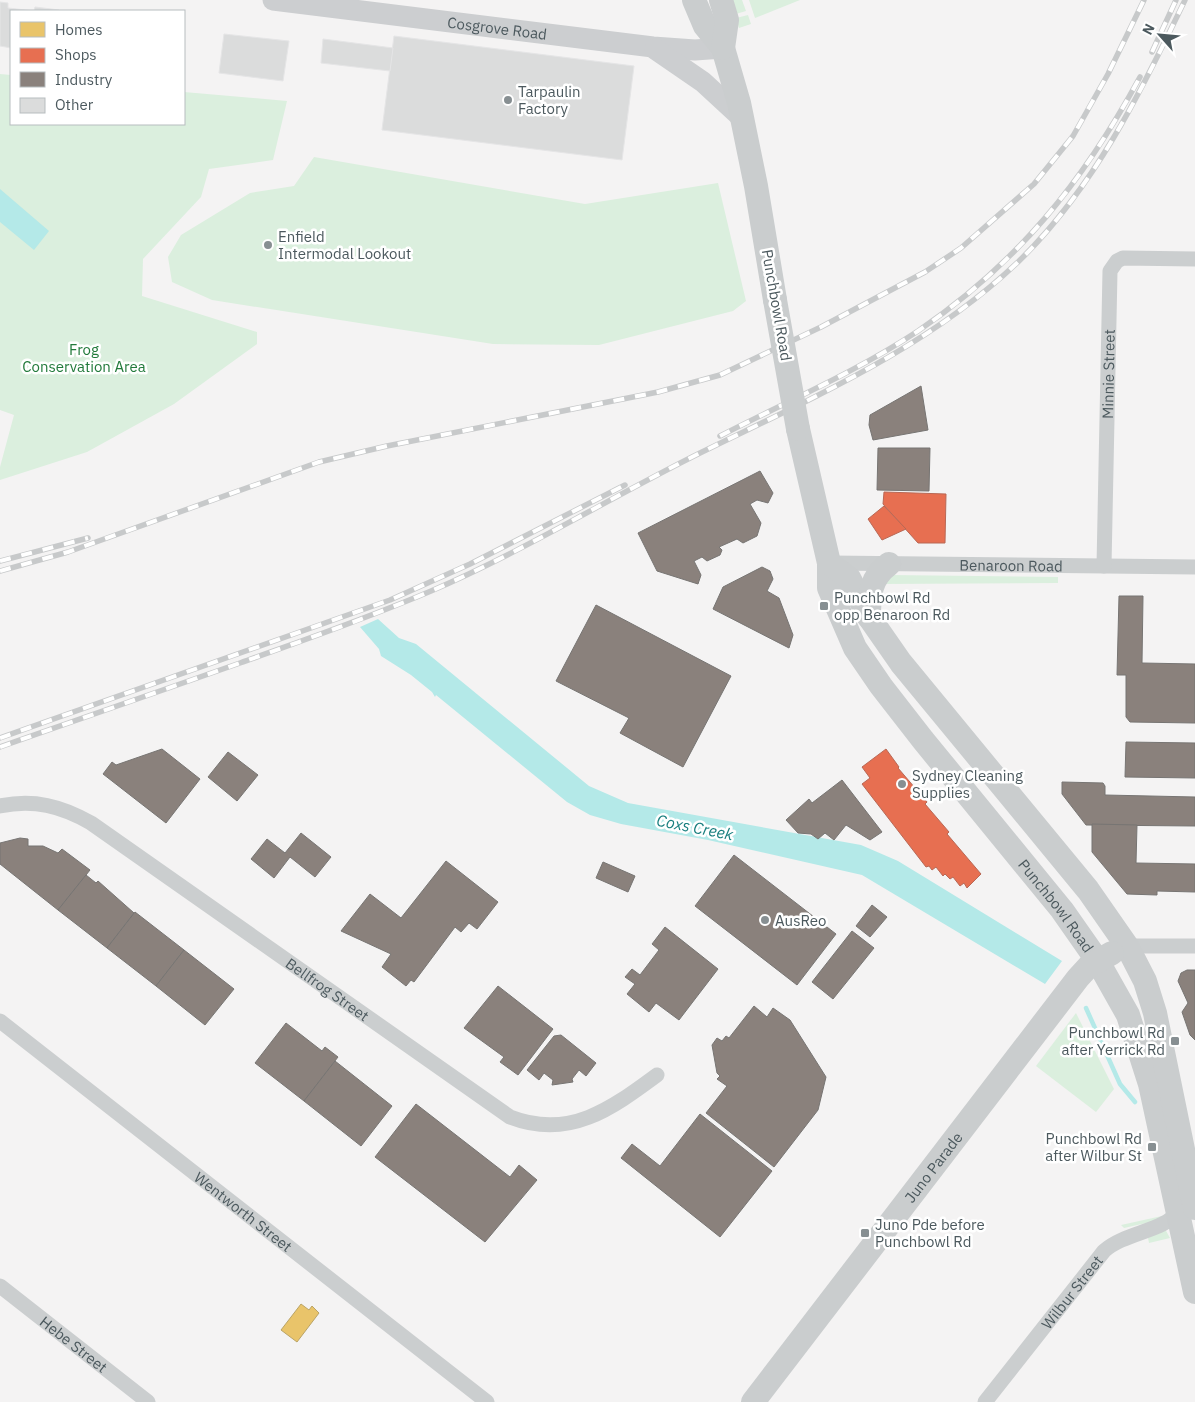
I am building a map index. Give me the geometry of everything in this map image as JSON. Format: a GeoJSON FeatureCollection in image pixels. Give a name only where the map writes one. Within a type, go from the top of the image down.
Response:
{"type":"FeatureCollection","features":[{"type":"Feature","properties":{"kind":"main road","name":"Cosgrove Road"},"geometry":{"type":"LineString","coordinates":[[273,0],[653,47],[695,50],[723,48]]}},
{"type":"Feature","properties":{"kind":"main road","name":"Punchbowl Road"},"geometry":{"type":"LineString","coordinates":[[694,0],[705,26],[723,48]]}},
{"type":"Feature","properties":{"kind":"main road","name":"Punchbowl Road"},"geometry":{"type":"LineString","coordinates":[[720,0],[727,20],[723,48],[748,141],[798,429],[829,563],[829,588],[834,604],[850,639],[869,670],[922,740],[1062,910],[1098,960],[1128,1015],[1145,1064],[1186,1209]]}},
{"type":"Feature","properties":{"kind":"main road"},"geometry":{"type":"LineString","coordinates":[[653,47],[703,82],[742,118]]}},
{"type":"Feature","properties":{"kind":"main road","name":"Punchbowl Road"},"geometry":{"type":"LineString","coordinates":[[829,563],[849,578],[869,617],[901,663],[1088,890],[1127,946],[1145,981],[1155,1013],[1186,1209],[1195,1292]]}},
{"type":"Feature","properties":{"kind":"main road"},"geometry":{"type":"LineString","coordinates":[[869,617],[869,593],[872,584],[881,570],[889,564]]}},
{"type":"Feature","properties":{"kind":"main road","name":"Juno Parade"},"geometry":{"type":"LineString","coordinates":[[753,1402],[1078,978],[1098,960],[1127,946]]}},
{"type":"Feature","properties":{"kind":"street","name":"Minnie Street"},"geometry":{"type":"LineString","coordinates":[[1104,566],[1110,272],[1118,261],[1123,258],[1195,259]]}},
{"type":"Feature","properties":{"kind":"street","name":"Benaroon Road"},"geometry":{"type":"LineString","coordinates":[[829,563],[1195,567]]}},
{"type":"Feature","properties":{"kind":"street","name":"Bellfrog Street"},"geometry":{"type":"LineString","coordinates":[[0,806],[28,802],[43,803],[68,811],[91,823],[510,1117],[527,1123],[546,1126],[576,1122],[590,1118],[622,1101],[657,1075]]}},
{"type":"Feature","properties":{"kind":"street"},"geometry":{"type":"LineString","coordinates":[[1127,946],[1195,946]]}},
{"type":"Feature","properties":{"kind":"street","name":"Wentworth Street"},"geometry":{"type":"LineString","coordinates":[[0,1021],[487,1402]]}},
{"type":"Feature","properties":{"kind":"street","name":"Wilbur Street"},"geometry":{"type":"LineString","coordinates":[[986,1402],[1094,1262],[1111,1244],[1140,1231],[1167,1223],[1186,1209]]}},
{"type":"Feature","properties":{"kind":"street","name":"Hebe Street"},"geometry":{"type":"LineString","coordinates":[[0,1286],[148,1402]]}},
{"type":"Feature","properties":{"kind":"green space"},"geometry":{"type":"Polygon","coordinates":[[[732,0],[742,0],[746,11],[736,14],[732,0]]]}},
{"type":"Feature","properties":{"kind":"green space"},"geometry":{"type":"Polygon","coordinates":[[[749,0],[800,0],[755,18],[749,0]]]}},
{"type":"Feature","properties":{"kind":"green space"},"geometry":{"type":"Polygon","coordinates":[[[748,15],[751,24],[739,28],[736,18],[748,15]]]}},
{"type":"Feature","properties":{"kind":"green space","name":"Frog Conservation Area"},"geometry":{"type":"Polygon","coordinates":[[[0,74],[10,75],[10,125],[185,125],[185,92],[287,101],[273,160],[209,169],[201,197],[143,259],[142,296],[257,332],[257,344],[174,404],[87,452],[0,480],[0,467],[14,415],[0,410],[0,74]]]}},
{"type":"Feature","properties":{"kind":"green space"},"geometry":{"type":"Polygon","coordinates":[[[314,157],[585,204],[718,183],[746,301],[733,311],[599,345],[493,344],[212,300],[172,282],[168,257],[181,235],[250,193],[294,186],[314,157]]]}},
{"type":"Feature","properties":{"kind":"green space"},"geometry":{"type":"Polygon","coordinates":[[[891,575],[1058,577],[1058,583],[881,584],[891,575]]]}},
{"type":"Feature","properties":{"kind":"green space"},"geometry":{"type":"Polygon","coordinates":[[[1076,1013],[1114,1089],[1096,1112],[1036,1066],[1076,1013]]]}},
{"type":"Feature","properties":{"kind":"green space"},"geometry":{"type":"Polygon","coordinates":[[[1162,1216],[1164,1219],[1124,1228],[1121,1225],[1162,1216]]]}},
{"type":"Feature","properties":{"kind":"green space"},"geometry":{"type":"Polygon","coordinates":[[[1165,1229],[1170,1238],[1149,1243],[1148,1238],[1165,1229]]]}},
{"type":"Feature","properties":{"kind":"water"},"geometry":{"type":"Polygon","coordinates":[[[0,189],[49,231],[34,250],[0,222],[0,189]]]}},
{"type":"Feature","properties":{"kind":"water"},"geometry":{"type":"Polygon","coordinates":[[[378,619],[399,638],[416,644],[589,786],[628,803],[861,845],[898,861],[1062,961],[1045,984],[862,875],[708,840],[621,824],[590,815],[567,802],[436,695],[435,697],[432,692],[411,675],[381,656],[379,649],[360,627],[378,619]]]}},
{"type":"Feature","properties":{"kind":"building: Homes"},"geometry":{"type":"Polygon","coordinates":[[[301,1304],[309,1310],[312,1306],[319,1313],[297,1342],[281,1330],[301,1304]]]}},
{"type":"Feature","properties":{"kind":"building: Shops"},"geometry":{"type":"Polygon","coordinates":[[[884,492],[946,494],[945,543],[918,543],[883,504],[884,492]]]}},
{"type":"Feature","properties":{"kind":"building: Shops"},"geometry":{"type":"Polygon","coordinates":[[[884,506],[906,529],[882,540],[868,519],[884,506]]]}},
{"type":"Feature","properties":{"kind":"building: Shops"},"geometry":{"type":"Polygon","coordinates":[[[886,749],[898,768],[927,802],[925,804],[949,832],[947,834],[981,874],[967,888],[964,883],[960,886],[953,877],[950,879],[945,874],[943,876],[936,867],[932,870],[929,866],[926,867],[862,784],[870,778],[862,767],[886,749]]]}},
{"type":"Feature","properties":{"kind":"building: Industry"},"geometry":{"type":"Polygon","coordinates":[[[921,386],[928,430],[873,440],[869,425],[870,415],[921,386]]]}},
{"type":"Feature","properties":{"kind":"building: Industry"},"geometry":{"type":"Polygon","coordinates":[[[878,448],[930,448],[929,491],[877,490],[878,448]]]}},
{"type":"Feature","properties":{"kind":"building: Industry"},"geometry":{"type":"Polygon","coordinates":[[[760,471],[773,493],[768,503],[757,500],[750,504],[761,523],[757,536],[743,543],[737,539],[719,547],[722,550],[720,555],[707,561],[702,557],[694,561],[701,575],[698,584],[657,571],[638,533],[760,471]]]}},
{"type":"Feature","properties":{"kind":"building: Industry"},"geometry":{"type":"Polygon","coordinates":[[[762,567],[770,571],[773,579],[767,591],[779,598],[793,635],[789,648],[713,609],[723,587],[762,567]]]}},
{"type":"Feature","properties":{"kind":"building: Industry"},"geometry":{"type":"Polygon","coordinates":[[[1119,596],[1143,596],[1142,663],[1195,664],[1195,723],[1130,722],[1126,717],[1126,675],[1117,675],[1119,596]]]}},
{"type":"Feature","properties":{"kind":"building: Industry"},"geometry":{"type":"Polygon","coordinates":[[[596,605],[731,676],[683,767],[620,733],[629,718],[556,681],[596,605]]]}},
{"type":"Feature","properties":{"kind":"building: Industry"},"geometry":{"type":"Polygon","coordinates":[[[1126,742],[1195,743],[1195,778],[1125,777],[1126,742]]]}},
{"type":"Feature","properties":{"kind":"building: Industry"},"geometry":{"type":"Polygon","coordinates":[[[162,749],[200,779],[166,823],[103,774],[112,762],[116,765],[162,749]]]}},
{"type":"Feature","properties":{"kind":"building: Industry"},"geometry":{"type":"Polygon","coordinates":[[[228,752],[258,775],[237,801],[208,777],[228,752]]]}},
{"type":"Feature","properties":{"kind":"building: Industry"},"geometry":{"type":"Polygon","coordinates":[[[842,780],[882,832],[870,840],[846,825],[834,840],[825,833],[818,839],[811,834],[798,833],[786,820],[809,799],[812,803],[842,780]]]}},
{"type":"Feature","properties":{"kind":"building: Industry"},"geometry":{"type":"Polygon","coordinates":[[[1062,782],[1103,783],[1105,795],[1195,797],[1195,826],[1086,825],[1062,794],[1062,782]]]}},
{"type":"Feature","properties":{"kind":"building: Industry"},"geometry":{"type":"Polygon","coordinates":[[[1092,824],[1137,825],[1136,863],[1195,864],[1195,892],[1157,891],[1157,895],[1127,894],[1092,852],[1092,824]]]}},
{"type":"Feature","properties":{"kind":"building: Industry"},"geometry":{"type":"Polygon","coordinates":[[[301,833],[331,857],[315,877],[290,857],[274,878],[251,859],[267,839],[285,853],[301,833]]]}},
{"type":"Feature","properties":{"kind":"building: Industry"},"geometry":{"type":"Polygon","coordinates":[[[20,838],[28,839],[28,846],[43,846],[58,853],[62,849],[90,870],[58,910],[0,864],[0,843],[20,838]]]}},
{"type":"Feature","properties":{"kind":"building: Industry","name":"AusReo"},"geometry":{"type":"Polygon","coordinates":[[[734,855],[836,934],[797,985],[695,906],[734,855]]]}},
{"type":"Feature","properties":{"kind":"building: Industry"},"geometry":{"type":"Polygon","coordinates":[[[446,861],[498,902],[477,929],[469,923],[461,932],[455,927],[414,982],[411,980],[406,986],[382,967],[391,954],[341,931],[370,894],[401,918],[446,861]]]}},
{"type":"Feature","properties":{"kind":"building: Industry"},"geometry":{"type":"Polygon","coordinates":[[[603,862],[635,876],[628,892],[596,878],[603,862]]]}},
{"type":"Feature","properties":{"kind":"building: Industry"},"geometry":{"type":"Polygon","coordinates":[[[86,875],[96,883],[98,881],[134,913],[107,948],[58,910],[86,875]]]}},
{"type":"Feature","properties":{"kind":"building: Industry"},"geometry":{"type":"Polygon","coordinates":[[[872,905],[887,917],[870,937],[856,926],[872,905]]]}},
{"type":"Feature","properties":{"kind":"building: Industry"},"geometry":{"type":"Polygon","coordinates":[[[135,912],[184,950],[156,986],[107,948],[135,912]]]}},
{"type":"Feature","properties":{"kind":"building: Industry"},"geometry":{"type":"Polygon","coordinates":[[[665,927],[718,969],[679,1020],[656,1003],[649,1012],[627,994],[635,984],[625,977],[632,969],[640,975],[659,950],[652,944],[665,927]]]}},
{"type":"Feature","properties":{"kind":"building: Industry"},"geometry":{"type":"Polygon","coordinates":[[[852,931],[874,948],[833,999],[812,982],[852,931]]]}},
{"type":"Feature","properties":{"kind":"building: Industry"},"geometry":{"type":"Polygon","coordinates":[[[184,950],[234,989],[205,1025],[156,986],[184,950]]]}},
{"type":"Feature","properties":{"kind":"building: Industry"},"geometry":{"type":"Polygon","coordinates":[[[1187,970],[1195,970],[1195,1040],[1190,1035],[1182,1012],[1188,1003],[1178,981],[1181,973],[1187,970]]]}},
{"type":"Feature","properties":{"kind":"building: Industry"},"geometry":{"type":"Polygon","coordinates":[[[498,986],[553,1029],[518,1075],[500,1062],[504,1057],[464,1028],[498,986]]]}},
{"type":"Feature","properties":{"kind":"building: Industry"},"geometry":{"type":"Polygon","coordinates":[[[754,1006],[767,1017],[773,1008],[790,1020],[826,1077],[818,1110],[774,1167],[706,1113],[727,1086],[717,1079],[720,1076],[717,1073],[712,1045],[717,1038],[722,1041],[726,1036],[729,1038],[754,1006]]]}},
{"type":"Feature","properties":{"kind":"building: Industry"},"geometry":{"type":"Polygon","coordinates":[[[286,1023],[322,1051],[325,1047],[338,1057],[304,1101],[255,1063],[286,1023]]]}},
{"type":"Feature","properties":{"kind":"building: Industry"},"geometry":{"type":"Polygon","coordinates":[[[561,1035],[596,1063],[586,1076],[579,1070],[572,1079],[573,1082],[552,1085],[553,1080],[544,1073],[539,1080],[527,1070],[554,1036],[561,1035]]]}},
{"type":"Feature","properties":{"kind":"building: Industry"},"geometry":{"type":"Polygon","coordinates":[[[335,1061],[392,1106],[361,1146],[304,1101],[335,1061]]]}},
{"type":"Feature","properties":{"kind":"building: Industry"},"geometry":{"type":"Polygon","coordinates":[[[416,1104],[510,1177],[519,1165],[537,1180],[485,1242],[375,1157],[416,1104]]]}},
{"type":"Feature","properties":{"kind":"building: Industry"},"geometry":{"type":"Polygon","coordinates":[[[700,1114],[772,1171],[720,1237],[621,1158],[632,1144],[660,1166],[700,1114]]]}},
{"type":"Feature","properties":{"kind":"building: Other"},"geometry":{"type":"Polygon","coordinates":[[[0,2],[8,3],[8,8],[25,10],[10,10],[10,48],[0,46],[0,2]]]}},
{"type":"Feature","properties":{"kind":"building: Other"},"geometry":{"type":"Polygon","coordinates":[[[35,7],[59,10],[34,10],[35,7]]]}},
{"type":"Feature","properties":{"kind":"building: Other"},"geometry":{"type":"Polygon","coordinates":[[[224,34],[289,41],[283,81],[219,73],[224,34]]]}},
{"type":"Feature","properties":{"kind":"building: Other","name":"Tarpaulin Factory"},"geometry":{"type":"Polygon","coordinates":[[[394,36],[634,66],[622,160],[382,130],[394,36]]]}},
{"type":"Feature","properties":{"kind":"building: Other"},"geometry":{"type":"Polygon","coordinates":[[[323,39],[393,48],[390,71],[321,63],[323,39]]]}},
{"type":"Feature","properties":{"kind":"waterway","name":"Coxs Creek"},"geometry":{"type":"LineString","coordinates":[[1086,1008],[1120,1084],[1135,1102]]}},
{"type":"Feature","properties":{"kind":"railway"},"geometry":{"type":"LineString","coordinates":[[0,571],[68,552],[319,462],[387,446],[658,392],[720,375],[821,327],[925,272],[961,248],[1034,184],[1073,136],[1108,74],[1144,0]]}},
{"type":"Feature","properties":{"kind":"railway"},"geometry":{"type":"LineString","coordinates":[[1152,52],[1176,0]]}},
{"type":"Feature","properties":{"kind":"railway"},"geometry":{"type":"LineString","coordinates":[[0,747],[312,637],[431,591],[500,559],[668,469],[827,391],[907,346],[983,293],[1018,262],[1070,203],[1113,138],[1132,105],[1185,0]]}},
{"type":"Feature","properties":{"kind":"railway"},"geometry":{"type":"LineString","coordinates":[[720,436],[846,373],[894,346],[954,305],[987,277],[1045,218],[1071,186],[1118,115],[1140,77]]}},
{"type":"Feature","properties":{"kind":"railway"},"geometry":{"type":"LineString","coordinates":[[0,738],[390,600],[470,564],[625,485]]}},
{"type":"Feature","properties":{"kind":"railway"},"geometry":{"type":"LineString","coordinates":[[0,561],[88,538]]}},
{"type":"Feature","properties":{"kind":"place","name":"Tarpaulin Factory"},"geometry":{"type":"Point","coordinates":[508,100]}},
{"type":"Feature","properties":{"kind":"place","name":"Enfield Intermodal Lookout"},"geometry":{"type":"Point","coordinates":[268,245]}},
{"type":"Feature","properties":{"kind":"place","name":"Punchbowl Rd opp Benaroon Rd"},"geometry":{"type":"Point","coordinates":[824,606]}},
{"type":"Feature","properties":{"kind":"place","name":"Sydney Cleaning Supplies"},"geometry":{"type":"Point","coordinates":[902,784]}},
{"type":"Feature","properties":{"kind":"place","name":"AusReo"},"geometry":{"type":"Point","coordinates":[765,920]}},
{"type":"Feature","properties":{"kind":"place","name":"Punchbowl Rd after Yerrick Rd"},"geometry":{"type":"Point","coordinates":[1175,1041]}},
{"type":"Feature","properties":{"kind":"place","name":"Punchbowl Rd after Wilbur St"},"geometry":{"type":"Point","coordinates":[1152,1147]}},
{"type":"Feature","properties":{"kind":"place","name":"Juno Pde before Punchbowl Rd"},"geometry":{"type":"Point","coordinates":[865,1233]}}]}
